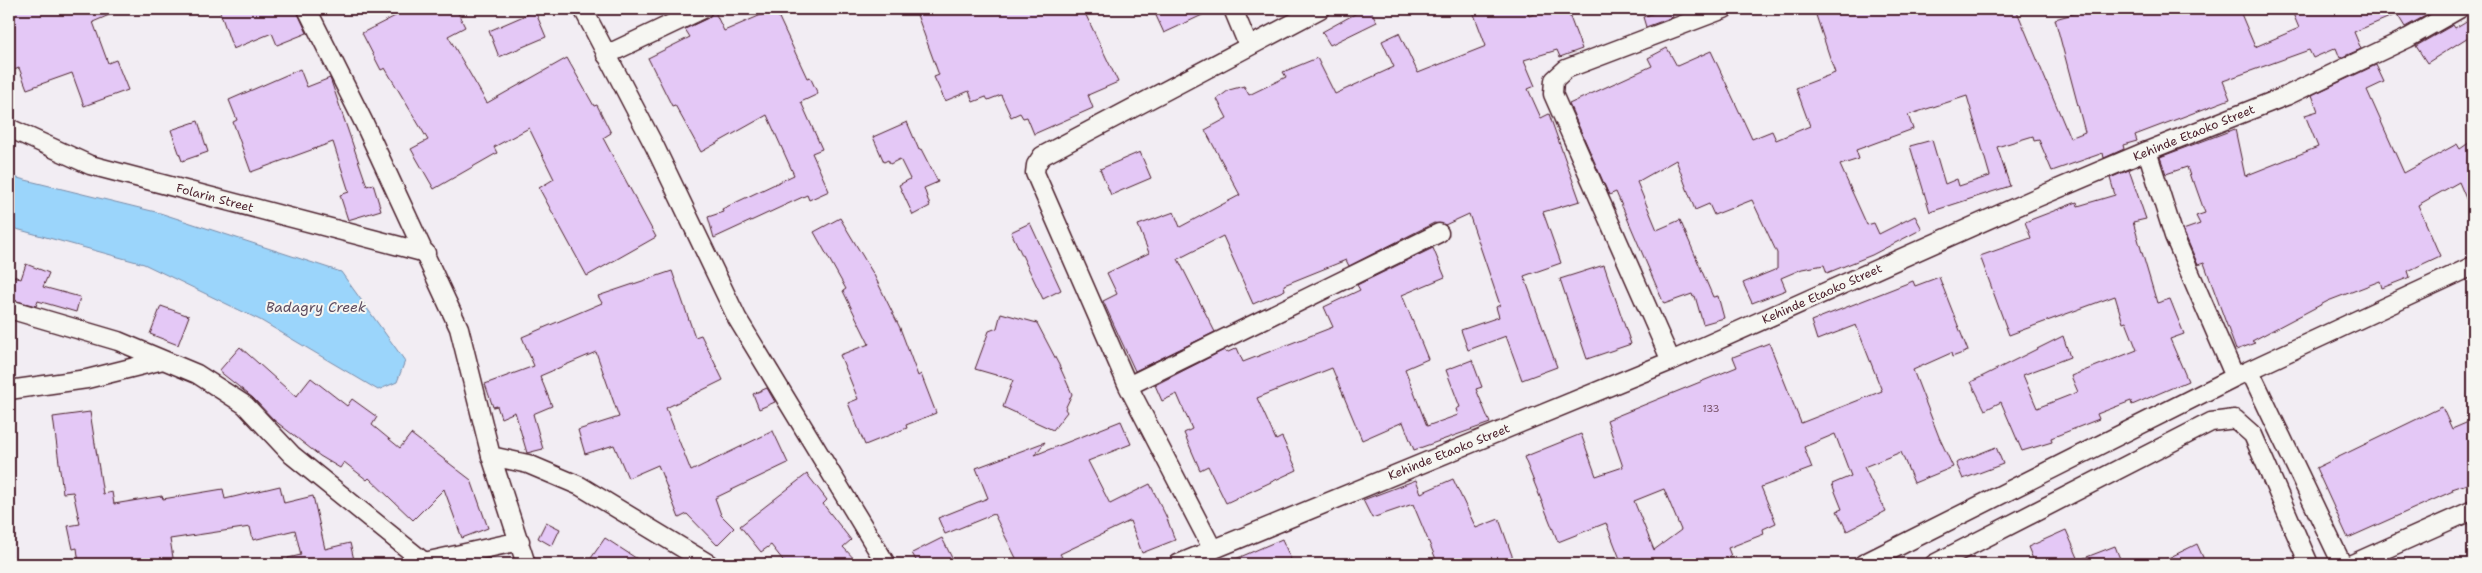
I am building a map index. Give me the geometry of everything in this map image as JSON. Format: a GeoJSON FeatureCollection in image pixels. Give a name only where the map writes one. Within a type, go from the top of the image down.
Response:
{"type":"FeatureCollection","features":[{"type":"Feature","properties":{"kind":"street"},"geometry":{"type":"LineString","coordinates":[[306,9],[426,254],[459,328],[491,456],[526,564]]}},
{"type":"Feature","properties":{"kind":"street"},"geometry":{"type":"LineString","coordinates":[[583,9],[655,147],[737,318],[886,564]]}},
{"type":"Feature","properties":{"kind":"street"},"geometry":{"type":"LineString","coordinates":[[606,55],[703,9]]}},
{"type":"Feature","properties":{"kind":"street"},"geometry":{"type":"LineString","coordinates":[[1233,9],[1248,45]]}},
{"type":"Feature","properties":{"kind":"street"},"geometry":{"type":"LineString","coordinates":[[1213,550],[1128,386],[1035,173],[1036,165],[1042,156],[1248,45],[1320,9]]}},
{"type":"Feature","properties":{"kind":"street"},"geometry":{"type":"LineString","coordinates":[[1671,361],[1552,94],[1554,80],[1566,69],[1724,9]]}},
{"type":"Feature","properties":{"kind":"street","name":"Kehinde Etaoko Street"},"geometry":{"type":"LineString","coordinates":[[1178,564],[1671,361],[2147,151],[2286,96],[2408,38],[2459,9]]}},
{"type":"Feature","properties":{"kind":"street","name":"Folarin Street"},"geometry":{"type":"LineString","coordinates":[[9,128],[90,165],[426,254]]}},
{"type":"Feature","properties":{"kind":"street"},"geometry":{"type":"LineString","coordinates":[[2147,151],[2174,236],[2242,374],[2342,564]]}},
{"type":"Feature","properties":{"kind":"street"},"geometry":{"type":"LineString","coordinates":[[1128,386],[1439,233]]}},
{"type":"Feature","properties":{"kind":"street"},"geometry":{"type":"LineString","coordinates":[[1863,564],[2242,374],[2473,266]]}},
{"type":"Feature","properties":{"kind":"street"},"geometry":{"type":"LineString","coordinates":[[9,309],[118,341],[197,374],[245,405],[292,455],[420,563],[520,541]]}},
{"type":"Feature","properties":{"kind":"street"},"geometry":{"type":"LineString","coordinates":[[9,390],[87,379],[164,360]]}},
{"type":"Feature","properties":{"kind":"street"},"geometry":{"type":"LineString","coordinates":[[1934,564],[2211,422],[2235,419],[2253,435],[2309,564]]}},
{"type":"Feature","properties":{"kind":"street"},"geometry":{"type":"LineString","coordinates":[[491,456],[528,464],[580,486],[709,564]]}},
{"type":"Feature","properties":{"kind":"street"},"geometry":{"type":"LineString","coordinates":[[2352,564],[2473,510]]}},
{"type":"Feature","properties":{"kind":"water","name":"Badagry Creek"},"geometry":{"type":"Polygon","coordinates":[[[9,176],[160,213],[341,272],[405,361],[397,382],[378,390],[260,320],[144,264],[9,227],[9,176]]]}},
{"type":"Feature","properties":{"kind":"building"},"geometry":{"type":"Polygon","coordinates":[[[9,9],[123,9],[93,22],[108,63],[116,60],[128,90],[84,106],[72,73],[27,89],[19,68],[9,72],[9,9]]]}},
{"type":"Feature","properties":{"kind":"building"},"geometry":{"type":"Polygon","coordinates":[[[219,9],[296,9],[307,33],[277,45],[272,33],[233,49],[219,9]]]}},
{"type":"Feature","properties":{"kind":"building"},"geometry":{"type":"Polygon","coordinates":[[[409,9],[456,9],[465,27],[448,36],[487,103],[567,58],[594,106],[597,105],[611,133],[603,138],[656,237],[587,276],[539,188],[554,179],[529,128],[494,147],[497,153],[434,189],[411,149],[428,140],[385,68],[381,70],[362,33],[409,9]]]}},
{"type":"Feature","properties":{"kind":"building"},"geometry":{"type":"Polygon","coordinates":[[[775,9],[807,78],[810,77],[818,94],[801,102],[822,149],[812,153],[829,191],[809,200],[807,195],[714,238],[708,217],[723,212],[722,209],[794,175],[767,115],[701,152],[675,105],[672,106],[648,58],[690,37],[685,29],[708,18],[714,10],[724,31],[775,9]]]}},
{"type":"Feature","properties":{"kind":"building"},"geometry":{"type":"Polygon","coordinates":[[[925,9],[1083,9],[1118,82],[1088,95],[1093,108],[1034,134],[1027,117],[1023,118],[1020,113],[1011,117],[1001,95],[988,100],[986,97],[973,102],[969,91],[945,101],[934,77],[939,75],[916,12],[925,9]]]}},
{"type":"Feature","properties":{"kind":"building"},"geometry":{"type":"Polygon","coordinates":[[[1153,9],[1215,9],[1164,33],[1153,9]]]}},
{"type":"Feature","properties":{"kind":"building"},"geometry":{"type":"Polygon","coordinates":[[[1364,9],[1370,9],[1377,22],[1330,45],[1322,32],[1364,9]]]}},
{"type":"Feature","properties":{"kind":"building"},"geometry":{"type":"Polygon","coordinates":[[[1472,9],[1526,9],[1529,16],[1548,9],[1567,9],[1582,49],[1560,57],[1557,50],[1524,60],[1535,86],[1528,89],[1541,118],[1549,114],[1580,201],[1543,212],[1561,263],[1524,276],[1557,367],[1522,380],[1506,336],[1468,350],[1461,330],[1499,317],[1496,307],[1500,305],[1469,214],[1445,225],[1434,223],[1349,266],[1346,260],[1284,285],[1285,290],[1253,304],[1223,236],[1178,259],[1215,332],[1135,371],[1103,301],[1117,294],[1107,273],[1149,253],[1138,225],[1174,212],[1180,227],[1240,195],[1205,130],[1227,118],[1217,99],[1229,90],[1244,86],[1249,95],[1286,77],[1283,72],[1317,58],[1335,94],[1394,67],[1382,41],[1399,33],[1418,73],[1486,46],[1472,9]]]}},
{"type":"Feature","properties":{"kind":"building"},"geometry":{"type":"Polygon","coordinates":[[[1670,9],[1673,17],[1646,27],[1643,17],[1670,9]]]}},
{"type":"Feature","properties":{"kind":"building"},"geometry":{"type":"Polygon","coordinates":[[[1814,9],[2016,9],[2070,138],[2085,132],[2055,19],[2091,9],[2239,9],[2255,47],[2299,28],[2291,9],[2438,9],[2405,27],[2397,14],[2354,32],[2361,49],[2340,58],[2336,48],[2313,58],[2309,50],[2223,81],[2230,99],[2135,135],[2137,141],[2123,145],[2124,149],[2104,158],[2103,153],[2052,171],[2039,140],[2034,141],[2033,136],[1997,147],[2010,186],[1930,212],[1910,146],[1932,140],[1945,184],[1957,179],[1959,186],[1990,176],[1967,96],[1908,115],[1913,129],[1856,150],[1859,159],[1840,165],[1867,225],[1874,223],[1879,234],[1915,216],[1922,229],[1872,255],[1827,273],[1824,265],[1802,269],[1781,278],[1786,290],[1752,303],[1743,283],[1777,269],[1777,253],[1752,200],[1714,215],[1709,204],[1695,210],[1676,160],[1637,182],[1657,230],[1680,220],[1713,297],[1718,296],[1724,318],[1703,324],[1695,296],[1693,297],[1692,294],[1664,304],[1616,192],[1609,195],[1569,104],[1652,66],[1648,58],[1667,48],[1677,66],[1711,51],[1752,139],[1772,131],[1776,140],[1810,126],[1796,88],[1835,73],[1814,9]]]}},
{"type":"Feature","properties":{"kind":"building"},"geometry":{"type":"Polygon","coordinates":[[[535,11],[546,37],[499,57],[489,31],[535,11]]]}},
{"type":"Feature","properties":{"kind":"building"},"geometry":{"type":"Polygon","coordinates":[[[2473,17],[2473,34],[2427,63],[2416,46],[2453,25],[2455,28],[2473,17]]]}},
{"type":"Feature","properties":{"kind":"building"},"geometry":{"type":"Polygon","coordinates":[[[2376,65],[2384,82],[2367,90],[2404,173],[2457,144],[2460,149],[2473,140],[2473,215],[2459,182],[2418,205],[2440,256],[2408,271],[2410,277],[2382,288],[2380,281],[2328,301],[2252,341],[2255,343],[2236,350],[2204,263],[2198,265],[2183,230],[2200,224],[2196,216],[2205,213],[2194,182],[2192,182],[2187,167],[2166,174],[2160,157],[2235,129],[2245,176],[2318,147],[2305,115],[2318,111],[2312,95],[2376,65]]]}},
{"type":"Feature","properties":{"kind":"building"},"geometry":{"type":"Polygon","coordinates":[[[300,69],[307,87],[330,78],[367,186],[373,184],[381,210],[348,220],[340,195],[349,192],[333,142],[251,172],[233,122],[237,120],[229,100],[300,69]]]}},
{"type":"Feature","properties":{"kind":"building"},"geometry":{"type":"Polygon","coordinates":[[[198,121],[208,152],[182,161],[171,130],[198,121]]]}},
{"type":"Feature","properties":{"kind":"building"},"geometry":{"type":"Polygon","coordinates":[[[907,122],[919,150],[921,149],[938,182],[924,188],[930,206],[913,215],[899,185],[910,179],[900,159],[890,164],[888,160],[884,162],[873,137],[907,122]]]}},
{"type":"Feature","properties":{"kind":"building"},"geometry":{"type":"Polygon","coordinates":[[[1140,152],[1151,178],[1111,195],[1100,169],[1140,152]]]}},
{"type":"Feature","properties":{"kind":"building"},"geometry":{"type":"Polygon","coordinates":[[[2129,170],[2146,219],[2133,222],[2157,303],[2170,299],[2184,334],[2170,339],[2188,381],[2132,405],[2131,401],[2097,414],[2099,419],[2051,438],[2052,442],[2022,451],[2001,402],[1985,410],[1971,382],[2063,336],[2070,357],[2023,375],[2037,408],[2078,392],[2071,376],[2137,350],[2126,322],[2123,323],[2115,296],[2009,335],[1980,256],[2031,238],[2025,222],[2077,202],[2078,206],[2115,195],[2110,178],[2129,170]]]}},
{"type":"Feature","properties":{"kind":"building"},"geometry":{"type":"Polygon","coordinates":[[[840,218],[874,275],[900,328],[918,376],[921,374],[936,413],[906,425],[907,428],[865,445],[848,403],[858,399],[840,355],[869,344],[843,291],[846,289],[814,232],[840,218]]]}},
{"type":"Feature","properties":{"kind":"building"},"geometry":{"type":"Polygon","coordinates":[[[1030,223],[1061,290],[1043,299],[1011,232],[1030,223]]]}},
{"type":"Feature","properties":{"kind":"building"},"geometry":{"type":"Polygon","coordinates":[[[1433,248],[1445,277],[1402,295],[1428,359],[1405,369],[1427,426],[1458,415],[1456,409],[1460,407],[1446,370],[1472,360],[1482,387],[1476,389],[1490,423],[1414,450],[1403,422],[1362,440],[1332,368],[1257,398],[1276,440],[1282,437],[1297,470],[1226,503],[1208,466],[1200,470],[1184,433],[1192,429],[1177,394],[1162,401],[1155,385],[1224,350],[1226,353],[1237,348],[1243,362],[1333,327],[1324,307],[1360,290],[1357,285],[1433,248]]]}},
{"type":"Feature","properties":{"kind":"building"},"geometry":{"type":"Polygon","coordinates":[[[26,264],[49,273],[43,287],[80,297],[76,312],[38,301],[36,306],[9,299],[9,274],[21,279],[26,264]]]}},
{"type":"Feature","properties":{"kind":"building"},"geometry":{"type":"Polygon","coordinates":[[[1604,265],[1631,344],[1587,359],[1560,279],[1604,265]]]}},
{"type":"Feature","properties":{"kind":"building"},"geometry":{"type":"Polygon","coordinates":[[[672,271],[695,337],[701,335],[723,380],[666,408],[691,471],[773,431],[788,463],[715,498],[721,515],[734,528],[717,545],[687,514],[679,518],[658,465],[628,478],[614,445],[585,454],[578,430],[619,417],[596,352],[540,376],[552,406],[533,414],[543,449],[527,453],[515,412],[501,418],[497,406],[493,407],[485,384],[534,366],[522,337],[602,303],[598,296],[672,271]]]}},
{"type":"Feature","properties":{"kind":"building"},"geometry":{"type":"Polygon","coordinates":[[[1939,277],[1968,351],[1952,357],[1951,353],[1913,370],[1939,437],[1953,467],[1914,483],[1901,452],[1864,467],[1886,511],[1847,531],[1837,511],[1842,509],[1832,484],[1851,476],[1835,434],[1804,447],[1812,468],[1761,487],[1776,523],[1763,529],[1764,534],[1728,548],[1731,556],[1720,564],[1622,564],[1606,523],[1558,542],[1524,457],[1581,434],[1596,476],[1623,467],[1607,420],[1737,367],[1733,357],[1769,343],[1801,423],[1882,391],[1856,325],[1817,340],[1811,321],[1913,281],[1915,286],[1939,277]],[[1664,489],[1634,501],[1654,550],[1681,530],[1664,489]]]}},
{"type":"Feature","properties":{"kind":"building"},"geometry":{"type":"Polygon","coordinates":[[[161,306],[189,316],[178,345],[150,334],[161,306]]]}},
{"type":"Feature","properties":{"kind":"building"},"geometry":{"type":"Polygon","coordinates":[[[1001,313],[1037,323],[1072,394],[1065,409],[1067,412],[1053,430],[1003,407],[1013,380],[975,369],[989,331],[997,328],[1001,313]]]}},
{"type":"Feature","properties":{"kind":"building"},"geometry":{"type":"Polygon","coordinates":[[[240,347],[296,397],[311,378],[347,406],[352,399],[377,417],[372,425],[400,448],[411,434],[471,480],[488,528],[462,538],[444,489],[413,520],[369,478],[367,480],[344,462],[340,468],[320,456],[274,420],[253,398],[219,371],[240,347]]]}},
{"type":"Feature","properties":{"kind":"building"},"geometry":{"type":"Polygon","coordinates":[[[767,388],[775,402],[759,409],[753,394],[767,388]]]}},
{"type":"Feature","properties":{"kind":"building"},"geometry":{"type":"Polygon","coordinates":[[[2442,407],[2452,429],[2473,420],[2473,458],[2467,461],[2473,476],[2473,482],[2452,489],[2453,491],[2348,538],[2316,468],[2442,407]]]}},
{"type":"Feature","properties":{"kind":"building"},"geometry":{"type":"Polygon","coordinates":[[[90,412],[103,494],[112,492],[114,504],[162,496],[163,499],[223,489],[225,499],[280,486],[284,503],[313,496],[325,549],[350,543],[355,564],[289,564],[288,558],[301,555],[295,530],[253,540],[250,527],[170,539],[174,564],[79,564],[77,548],[73,549],[68,526],[80,524],[73,492],[63,493],[53,417],[90,412]]]}},
{"type":"Feature","properties":{"kind":"building"},"geometry":{"type":"Polygon","coordinates":[[[1121,421],[1131,444],[1088,461],[1110,504],[1150,484],[1166,516],[1175,540],[1142,553],[1130,521],[1060,554],[1062,557],[1047,564],[1019,564],[994,514],[945,534],[938,518],[988,498],[976,468],[1045,442],[1035,455],[1121,421]]]}},
{"type":"Feature","properties":{"kind":"building"},"geometry":{"type":"Polygon","coordinates":[[[1996,447],[2003,464],[1963,479],[1956,463],[1996,447]]]}},
{"type":"Feature","properties":{"kind":"building"},"geometry":{"type":"Polygon","coordinates":[[[807,474],[827,500],[823,504],[851,540],[843,547],[859,564],[786,564],[771,545],[761,552],[740,526],[807,474]]]}},
{"type":"Feature","properties":{"kind":"building"},"geometry":{"type":"Polygon","coordinates":[[[1453,479],[1476,528],[1499,519],[1515,564],[1438,564],[1413,504],[1372,518],[1363,500],[1416,480],[1421,493],[1453,479]]]}},
{"type":"Feature","properties":{"kind":"building"},"geometry":{"type":"Polygon","coordinates":[[[546,522],[560,529],[552,546],[538,538],[546,522]]]}},
{"type":"Feature","properties":{"kind":"building"},"geometry":{"type":"Polygon","coordinates":[[[2066,530],[2079,560],[2115,546],[2122,564],[2035,564],[2028,547],[2066,530]]]}},
{"type":"Feature","properties":{"kind":"building"},"geometry":{"type":"Polygon","coordinates":[[[605,538],[645,564],[587,564],[605,538]]]}},
{"type":"Feature","properties":{"kind":"building"},"geometry":{"type":"Polygon","coordinates":[[[942,538],[955,564],[918,564],[912,553],[942,538]]]}},
{"type":"Feature","properties":{"kind":"building"},"geometry":{"type":"Polygon","coordinates":[[[1282,539],[1293,564],[1224,564],[1282,539]]]}},
{"type":"Feature","properties":{"kind":"building"},"geometry":{"type":"Polygon","coordinates":[[[2197,544],[2206,564],[2156,564],[2197,544]]]}}]}
